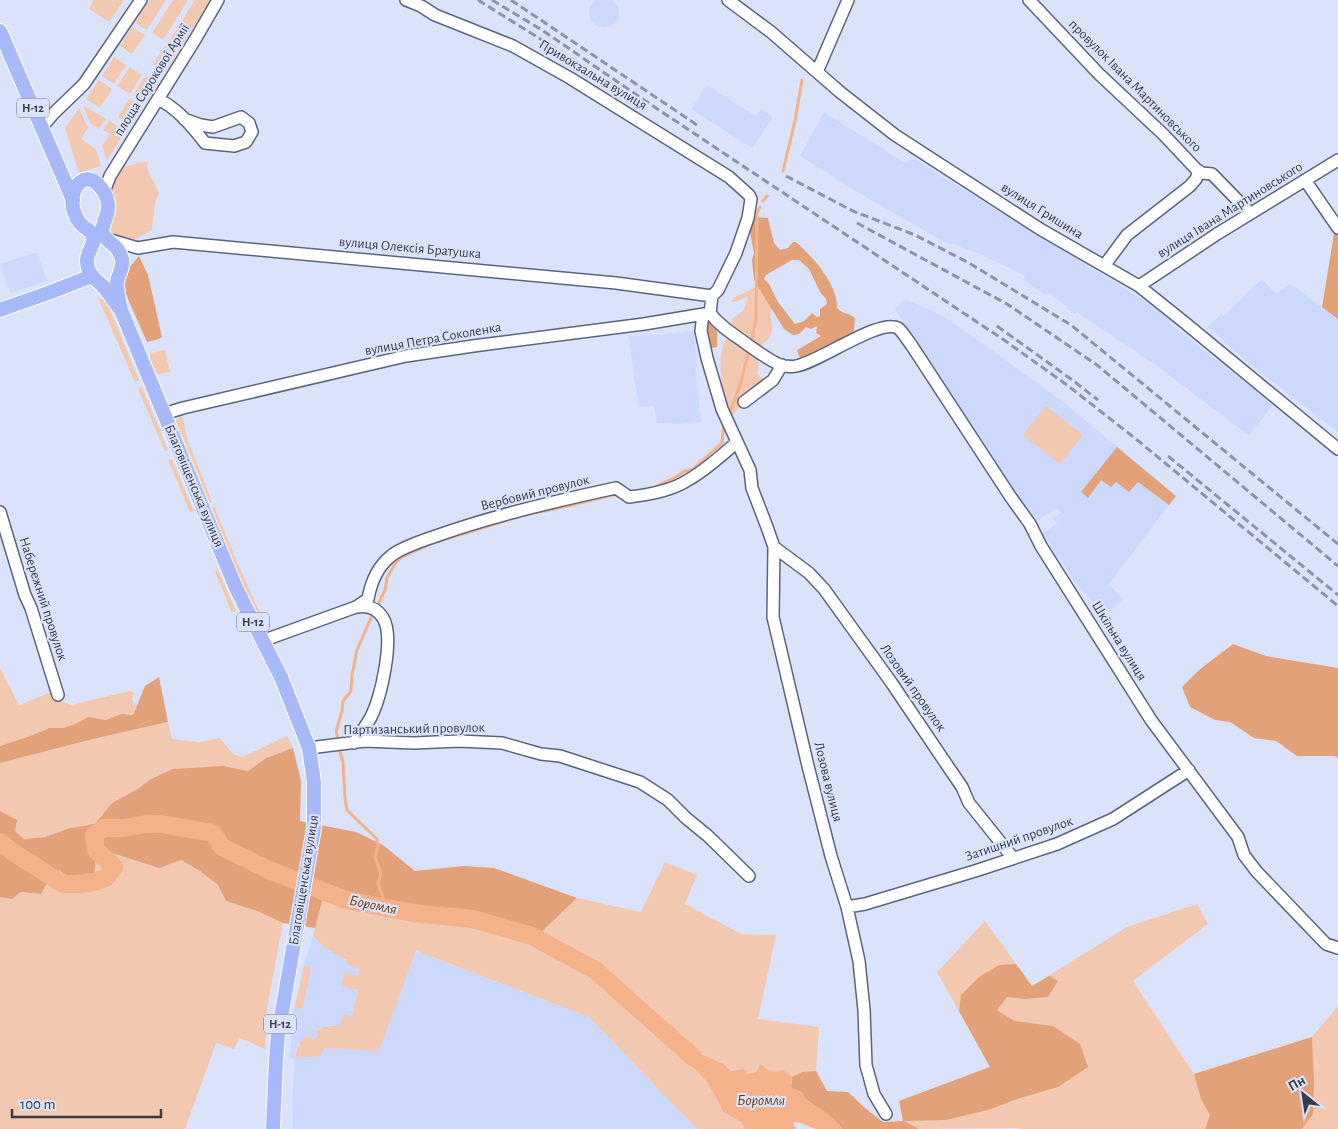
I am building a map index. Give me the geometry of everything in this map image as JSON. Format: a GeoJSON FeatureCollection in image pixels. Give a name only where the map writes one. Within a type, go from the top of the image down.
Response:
{"type":"FeatureCollection","features":[{"type":"Feature","properties":{"kind":"main road","name":"Н-12"},"geometry":{"type":"LineString","coordinates":[[0,31],[59,168],[104,192]]}},
{"type":"Feature","properties":{"kind":"main road"},"geometry":{"type":"LineString","coordinates":[[0,310],[48,294],[92,276],[87,260],[91,237],[75,216],[73,200],[83,182],[59,168]]}},
{"type":"Feature","properties":{"kind":"main road"},"geometry":{"type":"LineString","coordinates":[[104,192],[108,206],[104,232],[119,250],[122,262]]}},
{"type":"Feature","properties":{"kind":"main road","name":"Благовіщенська вулиця"},"geometry":{"type":"LineString","coordinates":[[120,310],[117,282],[122,262]]}},
{"type":"Feature","properties":{"kind":"main road","name":"Благовіщенська вулиця"},"geometry":{"type":"LineString","coordinates":[[92,276],[104,288],[120,310],[236,588],[281,677],[309,748],[315,802],[313,836],[278,1035],[273,1129]]}},
{"type":"Feature","properties":{"kind":"main road"},"geometry":{"type":"LineString","coordinates":[[104,288],[110,288],[117,282]]}},
{"type":"Feature","properties":{"kind":"street"},"geometry":{"type":"LineString","coordinates":[[42,127],[84,84],[141,0]]}},
{"type":"Feature","properties":{"kind":"street","name":"площа Сорокової Армії"},"geometry":{"type":"LineString","coordinates":[[104,192],[110,176],[218,0]]}},
{"type":"Feature","properties":{"kind":"street","name":"Привокзальна вулиця"},"geometry":{"type":"LineString","coordinates":[[406,0],[421,6],[435,15],[513,46],[570,78],[729,177],[749,195],[751,199],[748,218],[736,253],[718,290],[712,296]]}},
{"type":"Feature","properties":{"kind":"street","name":"вулиця Гришина"},"geometry":{"type":"LineString","coordinates":[[728,0],[776,36],[854,104],[895,135],[1040,229],[1139,286],[1338,449]]}},
{"type":"Feature","properties":{"kind":"street"},"geometry":{"type":"LineString","coordinates":[[817,72],[848,0]]}},
{"type":"Feature","properties":{"kind":"street","name":"провулок Івана Мартиновського"},"geometry":{"type":"LineString","coordinates":[[1029,0],[1099,74],[1164,134],[1196,169],[1202,173],[1212,174],[1250,213]]}},
{"type":"Feature","properties":{"kind":"street"},"geometry":{"type":"LineString","coordinates":[[158,99],[184,119],[205,143],[234,146],[246,142],[252,132],[249,123],[242,117],[212,127],[184,119]]}},
{"type":"Feature","properties":{"kind":"street","name":"вулиця Івана Мартиновського"},"geometry":{"type":"LineString","coordinates":[[1139,286],[1250,213],[1338,160]]}},
{"type":"Feature","properties":{"kind":"street","name":"провулок Івана Мартиновського"},"geometry":{"type":"LineString","coordinates":[[1104,266],[1127,235],[1190,186],[1196,179],[1199,171]]}},
{"type":"Feature","properties":{"kind":"street"},"geometry":{"type":"LineString","coordinates":[[83,182],[110,176]]}},
{"type":"Feature","properties":{"kind":"street"},"geometry":{"type":"LineString","coordinates":[[1306,180],[1338,228]]}},
{"type":"Feature","properties":{"kind":"street","name":"вулиця Олексія Братушка"},"geometry":{"type":"LineString","coordinates":[[104,232],[138,248],[173,242],[616,283],[712,296]]}},
{"type":"Feature","properties":{"kind":"street"},"geometry":{"type":"LineString","coordinates":[[122,262],[138,248]]}},
{"type":"Feature","properties":{"kind":"street","name":"Лозова вулиця"},"geometry":{"type":"LineString","coordinates":[[712,296],[701,331],[722,409],[750,470],[752,488],[774,547],[773,617],[808,766],[859,961],[866,1065],[874,1094],[886,1114]]}},
{"type":"Feature","properties":{"kind":"street"},"geometry":{"type":"LineString","coordinates":[[707,314],[751,347],[782,365],[773,380],[744,402]]}},
{"type":"Feature","properties":{"kind":"street","name":"вулиця Петра Соколенка"},"geometry":{"type":"LineString","coordinates":[[164,414],[406,356],[707,314]]}},
{"type":"Feature","properties":{"kind":"street","name":"Шкільна вулиця"},"geometry":{"type":"LineString","coordinates":[[782,365],[795,366],[816,359],[846,342],[876,330],[890,326],[898,328],[912,346],[1030,524],[1045,552],[1151,720],[1238,837],[1244,855],[1257,872],[1326,944],[1338,948]]}},
{"type":"Feature","properties":{"kind":"street","name":"Вербовий провулок"},"geometry":{"type":"LineString","coordinates":[[356,606],[368,599],[372,582],[380,568],[391,555],[419,542],[539,505],[616,488],[629,498],[652,494],[687,481],[737,442]]}},
{"type":"Feature","properties":{"kind":"street","name":"Набережний провулок"},"geometry":{"type":"LineString","coordinates":[[0,512],[58,694]]}},
{"type":"Feature","properties":{"kind":"street","name":"Лозовий провулок"},"geometry":{"type":"LineString","coordinates":[[774,547],[809,573],[824,589],[950,768],[969,803],[1013,858]]}},
{"type":"Feature","properties":{"kind":"street"},"geometry":{"type":"LineString","coordinates":[[262,641],[356,606],[366,606],[375,610],[383,617],[386,624],[387,661],[371,716],[354,743]]}},
{"type":"Feature","properties":{"kind":"street","name":"Партизанський провулок"},"geometry":{"type":"LineString","coordinates":[[309,748],[365,741],[414,743],[459,740],[502,743],[541,754],[560,756],[640,782],[668,800],[749,876]]}},
{"type":"Feature","properties":{"kind":"street","name":"Затишний провулок"},"geometry":{"type":"LineString","coordinates":[[846,907],[865,904],[1057,844],[1113,819],[1189,770]]}},
{"type":"Feature","properties":{"kind":"shaded area"},"geometry":{"type":"Polygon","coordinates":[[[604,-2],[615,2],[619,13],[615,24],[604,28],[593,24],[589,13],[593,2],[604,-2]]]}},
{"type":"Feature","properties":{"kind":"shaded area"},"geometry":{"type":"Polygon","coordinates":[[[94,0],[124,0],[109,22],[89,9],[94,0]]]}},
{"type":"Feature","properties":{"kind":"shaded area"},"geometry":{"type":"Polygon","coordinates":[[[150,0],[166,0],[147,30],[135,23],[150,0]]]}},
{"type":"Feature","properties":{"kind":"shaded area"},"geometry":{"type":"Polygon","coordinates":[[[173,0],[188,0],[163,40],[152,33],[173,0]]]}},
{"type":"Feature","properties":{"kind":"shaded area"},"geometry":{"type":"Polygon","coordinates":[[[195,0],[210,0],[179,50],[168,43],[195,0]]]}},
{"type":"Feature","properties":{"kind":"shaded area"},"geometry":{"type":"Polygon","coordinates":[[[132,27],[145,35],[132,54],[120,46],[132,27]]]}},
{"type":"Feature","properties":{"kind":"shaded area"},"geometry":{"type":"Polygon","coordinates":[[[165,46],[177,53],[165,72],[153,65],[165,46]]]}},
{"type":"Feature","properties":{"kind":"shaded area"},"geometry":{"type":"Polygon","coordinates":[[[114,57],[126,65],[114,84],[102,76],[114,57]]]}},
{"type":"Feature","properties":{"kind":"shaded area"},"geometry":{"type":"Polygon","coordinates":[[[130,67],[142,75],[130,94],[117,86],[130,67]]]}},
{"type":"Feature","properties":{"kind":"shaded area"},"geometry":{"type":"Polygon","coordinates":[[[145,76],[157,84],[145,103],[133,95],[145,76]]]}},
{"type":"Feature","properties":{"kind":"shaded area"},"geometry":{"type":"Polygon","coordinates":[[[99,80],[112,89],[100,108],[86,99],[99,80]]]}},
{"type":"Feature","properties":{"kind":"shaded area"},"geometry":{"type":"Polygon","coordinates":[[[707,85],[756,116],[761,109],[773,117],[752,148],[691,109],[707,85]]]}},
{"type":"Feature","properties":{"kind":"shaded area"},"geometry":{"type":"Polygon","coordinates":[[[130,98],[142,106],[130,125],[118,117],[130,98]]]}},
{"type":"Feature","properties":{"kind":"shaded area"},"geometry":{"type":"Polygon","coordinates":[[[83,105],[106,119],[99,129],[90,123],[83,105]]]}},
{"type":"Feature","properties":{"kind":"shaded area"},"geometry":{"type":"Polygon","coordinates":[[[79,108],[88,128],[81,139],[96,149],[101,166],[79,173],[65,128],[79,108]]]}},
{"type":"Feature","properties":{"kind":"shaded area"},"geometry":{"type":"Polygon","coordinates":[[[824,112],[905,163],[914,159],[1145,301],[1171,321],[1169,323],[1255,390],[1272,406],[1249,436],[1160,368],[1077,312],[1075,314],[1066,308],[1067,306],[1048,292],[1045,295],[1023,280],[1025,276],[982,255],[954,244],[946,243],[864,196],[800,156],[824,112]]]}},
{"type":"Feature","properties":{"kind":"shaded area"},"geometry":{"type":"Polygon","coordinates":[[[109,121],[126,131],[107,160],[102,146],[110,134],[103,130],[109,121]]]}},
{"type":"Feature","properties":{"kind":"shaded area"},"geometry":{"type":"Polygon","coordinates":[[[148,161],[147,168],[159,193],[155,203],[152,230],[135,239],[119,243],[103,235],[105,195],[123,167],[148,161]]]}},
{"type":"Feature","properties":{"kind":"shaded area"},"geometry":{"type":"Polygon","coordinates":[[[1338,215],[1338,319],[1322,307],[1338,215]]]}},
{"type":"Feature","properties":{"kind":"shaded area"},"geometry":{"type":"Polygon","coordinates":[[[754,217],[768,218],[774,243],[780,250],[788,248],[793,242],[796,242],[810,255],[829,281],[836,299],[837,308],[855,318],[854,331],[807,359],[802,359],[799,356],[797,350],[821,336],[816,333],[817,326],[811,329],[806,327],[799,334],[793,335],[784,329],[754,280],[752,260],[754,253],[750,232],[751,220],[754,217]],[[792,260],[766,275],[764,279],[769,284],[778,302],[795,324],[804,321],[812,313],[817,317],[820,316],[820,309],[827,304],[809,269],[799,260],[792,260]]]}},
{"type":"Feature","properties":{"kind":"shaded area"},"geometry":{"type":"Polygon","coordinates":[[[37,252],[47,281],[10,293],[0,264],[37,252]]]}},
{"type":"Feature","properties":{"kind":"shaded area"},"geometry":{"type":"Polygon","coordinates":[[[139,256],[148,275],[162,337],[147,342],[121,283],[128,269],[139,256]]]}},
{"type":"Feature","properties":{"kind":"shaded area"},"geometry":{"type":"Polygon","coordinates":[[[1262,279],[1276,294],[1290,284],[1338,319],[1338,432],[1252,366],[1208,327],[1221,314],[1223,316],[1262,279]]]}},
{"type":"Feature","properties":{"kind":"shaded area"},"geometry":{"type":"Polygon","coordinates":[[[758,286],[772,308],[770,315],[772,332],[765,342],[754,347],[731,328],[733,318],[743,311],[748,299],[746,297],[736,302],[731,302],[733,298],[758,286]]]}},
{"type":"Feature","properties":{"kind":"shaded area"},"geometry":{"type":"Polygon","coordinates":[[[98,298],[104,299],[107,303],[139,380],[135,382],[98,298]]]}},
{"type":"Feature","properties":{"kind":"shaded area"},"geometry":{"type":"Polygon","coordinates":[[[906,299],[943,316],[1017,368],[1067,405],[1176,496],[1109,584],[1123,599],[1105,615],[1074,581],[1042,533],[1057,524],[1053,518],[1061,513],[1058,508],[1035,522],[937,377],[895,309],[906,299]]]}},
{"type":"Feature","properties":{"kind":"shaded area"},"geometry":{"type":"Polygon","coordinates":[[[708,319],[713,321],[717,332],[717,347],[712,348],[705,339],[708,319]]]}},
{"type":"Feature","properties":{"kind":"shaded area"},"geometry":{"type":"Polygon","coordinates":[[[694,331],[697,367],[695,367],[701,422],[682,424],[657,423],[654,406],[639,407],[629,336],[694,331]]]}},
{"type":"Feature","properties":{"kind":"shaded area"},"geometry":{"type":"Polygon","coordinates":[[[729,337],[756,354],[759,366],[757,373],[763,378],[756,390],[737,410],[729,422],[720,365],[724,344],[729,337]]]}},
{"type":"Feature","properties":{"kind":"shaded area"},"geometry":{"type":"Polygon","coordinates":[[[165,350],[170,372],[159,374],[156,373],[150,353],[165,350]]]}},
{"type":"Feature","properties":{"kind":"shaded area"},"geometry":{"type":"Polygon","coordinates":[[[142,387],[168,450],[165,451],[138,389],[142,387]]]}},
{"type":"Feature","properties":{"kind":"shaded area"},"geometry":{"type":"Polygon","coordinates":[[[1046,406],[1083,435],[1060,464],[1023,435],[1046,406]]]}},
{"type":"Feature","properties":{"kind":"shaded area"},"geometry":{"type":"Polygon","coordinates":[[[182,415],[189,446],[212,502],[209,503],[176,424],[176,421],[182,415]]]}},
{"type":"Feature","properties":{"kind":"shaded area"},"geometry":{"type":"Polygon","coordinates":[[[1117,447],[1176,496],[1169,505],[1138,482],[1129,492],[1116,482],[1111,487],[1101,480],[1088,498],[1081,492],[1117,447]]]}},
{"type":"Feature","properties":{"kind":"shaded area"},"geometry":{"type":"Polygon","coordinates":[[[172,459],[194,511],[190,512],[168,460],[172,459]]]}},
{"type":"Feature","properties":{"kind":"shaded area"},"geometry":{"type":"Polygon","coordinates":[[[214,506],[270,635],[268,636],[246,592],[211,508],[214,506]]]}},
{"type":"Feature","properties":{"kind":"shaded area"},"geometry":{"type":"Polygon","coordinates":[[[218,570],[236,611],[232,613],[215,572],[218,570]]]}},
{"type":"Feature","properties":{"kind":"shaded area"},"geometry":{"type":"Polygon","coordinates":[[[1233,644],[1266,656],[1338,668],[1338,758],[1335,756],[1297,756],[1276,741],[1254,738],[1230,722],[1215,720],[1190,707],[1182,687],[1199,670],[1233,644]]]}},
{"type":"Feature","properties":{"kind":"shaded area"},"geometry":{"type":"Polygon","coordinates":[[[0,668],[19,705],[60,690],[62,701],[71,705],[130,691],[134,692],[132,699],[136,706],[133,715],[122,714],[106,721],[88,717],[64,728],[49,728],[0,746],[0,668]]]}},
{"type":"Feature","properties":{"kind":"shaded area"},"geometry":{"type":"Polygon","coordinates":[[[159,677],[168,722],[0,763],[0,746],[49,728],[64,728],[88,717],[106,720],[122,714],[133,715],[145,686],[159,677]]]}},
{"type":"Feature","properties":{"kind":"shaded area"},"geometry":{"type":"Polygon","coordinates":[[[168,722],[172,739],[200,742],[220,738],[233,754],[242,757],[287,736],[293,748],[266,758],[248,771],[224,766],[151,779],[112,803],[95,825],[70,828],[45,837],[24,839],[15,831],[0,811],[0,763],[168,722]]]}},
{"type":"Feature","properties":{"kind":"shaded area"},"geometry":{"type":"Polygon","coordinates":[[[293,748],[301,781],[300,821],[356,832],[383,845],[415,871],[464,866],[494,868],[577,898],[534,939],[475,922],[415,916],[387,908],[348,903],[324,894],[315,928],[283,923],[257,911],[226,901],[218,885],[200,871],[181,860],[159,868],[96,850],[94,882],[77,884],[59,870],[51,876],[41,894],[21,892],[12,899],[0,897],[0,811],[17,820],[15,831],[24,839],[45,837],[70,828],[95,824],[112,803],[151,779],[173,769],[224,766],[248,771],[266,758],[293,748]]]}},
{"type":"Feature","properties":{"kind":"shaded area"},"geometry":{"type":"Polygon","coordinates":[[[96,850],[159,868],[181,860],[200,871],[218,885],[226,901],[257,911],[283,923],[267,1008],[265,1049],[240,1038],[234,1049],[216,1043],[185,1129],[0,1129],[0,897],[12,899],[21,892],[41,894],[51,876],[59,870],[77,884],[94,882],[96,850]]]}},
{"type":"Feature","properties":{"kind":"shaded area"},"geometry":{"type":"Polygon","coordinates":[[[665,862],[697,875],[685,904],[741,934],[776,935],[758,1019],[819,1027],[816,1071],[802,1072],[792,1077],[783,1070],[771,1071],[761,1064],[756,1072],[746,1074],[738,1069],[731,1071],[706,1056],[693,1044],[681,1055],[707,1082],[723,1112],[741,1122],[745,1129],[697,1129],[589,1017],[416,951],[379,1051],[325,1048],[319,1056],[295,1058],[298,1046],[307,1036],[314,1039],[318,1035],[316,1032],[321,1028],[340,1026],[343,1015],[352,1016],[358,990],[341,986],[345,973],[358,976],[359,968],[346,964],[347,960],[328,950],[313,935],[324,894],[348,903],[387,908],[415,916],[475,922],[534,939],[577,898],[641,912],[665,862]]]}},
{"type":"Feature","properties":{"kind":"shaded area"},"geometry":{"type":"Polygon","coordinates":[[[1197,904],[1208,924],[1133,981],[1194,1074],[1312,1037],[1338,1006],[1338,1129],[919,1129],[903,1121],[899,1101],[990,1067],[937,972],[985,921],[1032,986],[1127,927],[1197,904]]]}},
{"type":"Feature","properties":{"kind":"shaded area"},"geometry":{"type":"Polygon","coordinates":[[[313,935],[318,942],[347,961],[346,964],[359,968],[358,976],[341,986],[358,989],[352,1017],[340,1027],[329,1025],[317,1030],[318,1035],[314,1039],[307,1036],[297,1045],[295,1058],[289,1058],[294,1009],[313,935]]]}},
{"type":"Feature","properties":{"kind":"shaded area"},"geometry":{"type":"Polygon","coordinates":[[[415,951],[589,1017],[697,1129],[293,1129],[292,1104],[295,1058],[325,1048],[379,1051],[415,951]]]}},
{"type":"Feature","properties":{"kind":"shaded area"},"geometry":{"type":"Polygon","coordinates":[[[1016,964],[1032,986],[1049,976],[1058,981],[1048,997],[1025,999],[1007,997],[997,1010],[1014,1021],[1053,1026],[1080,1044],[1088,1067],[1058,1087],[988,1110],[946,1120],[904,1121],[919,1129],[842,1129],[829,1115],[800,1096],[791,1087],[792,1077],[802,1072],[816,1071],[827,1091],[848,1092],[883,1122],[903,1121],[899,1101],[990,1067],[959,1011],[961,995],[979,977],[999,965],[1016,964]]]}},
{"type":"Feature","properties":{"kind":"shaded area"},"geometry":{"type":"Polygon","coordinates":[[[304,966],[309,967],[311,970],[303,1006],[300,1009],[295,1008],[304,966]]]}},
{"type":"Feature","properties":{"kind":"shaded area"},"geometry":{"type":"Polygon","coordinates":[[[1312,1037],[1313,1114],[1302,1129],[1205,1129],[1210,1115],[1201,1099],[1194,1074],[1312,1037]]]}},
{"type":"Feature","properties":{"kind":"water","name":"Боромля"},"geometry":{"type":"Polygon","coordinates":[[[684,1039],[693,1044],[699,1053],[723,1064],[731,1071],[744,1069],[747,1074],[756,1072],[761,1064],[771,1071],[783,1070],[792,1077],[791,1087],[802,1092],[809,1101],[829,1115],[842,1129],[816,1129],[793,1122],[796,1129],[745,1129],[741,1122],[723,1112],[707,1082],[681,1055],[677,1043],[684,1039]]]}},
{"type":"Feature","properties":{"kind":"waterway"},"geometry":{"type":"LineString","coordinates":[[783,171],[795,121],[802,80]]}},
{"type":"Feature","properties":{"kind":"waterway"},"geometry":{"type":"LineString","coordinates":[[763,201],[767,196]]}},
{"type":"Feature","properties":{"kind":"waterway"},"geometry":{"type":"LineString","coordinates":[[751,343],[756,319],[757,213],[760,207]]}},
{"type":"Feature","properties":{"kind":"waterway"},"geometry":{"type":"LineString","coordinates":[[729,415],[741,382],[749,349]]}},
{"type":"Feature","properties":{"kind":"waterway"},"geometry":{"type":"LineString","coordinates":[[652,488],[685,471],[693,469],[722,443],[724,423]]}},
{"type":"Feature","properties":{"kind":"waterway"},"geometry":{"type":"LineString","coordinates":[[532,513],[618,494]]}},
{"type":"Feature","properties":{"kind":"waterway"},"geometry":{"type":"LineString","coordinates":[[377,607],[385,590],[387,578],[396,562],[402,557],[433,543],[521,516]]}},
{"type":"Feature","properties":{"kind":"waterway"},"geometry":{"type":"LineString","coordinates":[[339,741],[336,732],[343,701],[351,691],[357,650],[373,613]]}},
{"type":"Feature","properties":{"kind":"waterway"},"geometry":{"type":"LineString","coordinates":[[339,748],[343,762],[347,810],[377,839],[378,846],[375,857],[381,874],[378,884],[387,908]]}},
{"type":"Feature","properties":{"kind":"waterway","name":"Боромля"},"geometry":{"type":"LineString","coordinates":[[0,842],[63,884],[77,884],[106,878],[114,867],[96,850],[94,835],[104,828],[161,824],[213,833],[222,847],[269,870],[346,900],[413,913],[473,919],[532,936],[595,970],[694,1058]]}},
{"type":"Feature","properties":{"kind":"railway"},"geometry":{"type":"LineString","coordinates":[[478,0],[577,62]]}},
{"type":"Feature","properties":{"kind":"railway"},"geometry":{"type":"LineString","coordinates":[[492,0],[542,30],[1004,340],[1067,385],[1136,439],[1338,606]]}},
{"type":"Feature","properties":{"kind":"railway"},"geometry":{"type":"LineString","coordinates":[[511,0],[700,127]]}},
{"type":"Feature","properties":{"kind":"railway"},"geometry":{"type":"LineString","coordinates":[[786,176],[853,211],[915,235],[969,263],[1071,325],[1338,544]]}},
{"type":"Feature","properties":{"kind":"railway"},"geometry":{"type":"LineString","coordinates":[[857,223],[1007,304],[1097,365],[1338,566]]}},
{"type":"Feature","properties":{"kind":"railway"},"geometry":{"type":"LineString","coordinates":[[997,326],[1098,400]]}},
{"type":"Feature","properties":{"kind":"railway"},"geometry":{"type":"LineString","coordinates":[[1168,456],[1338,595]]}}]}
